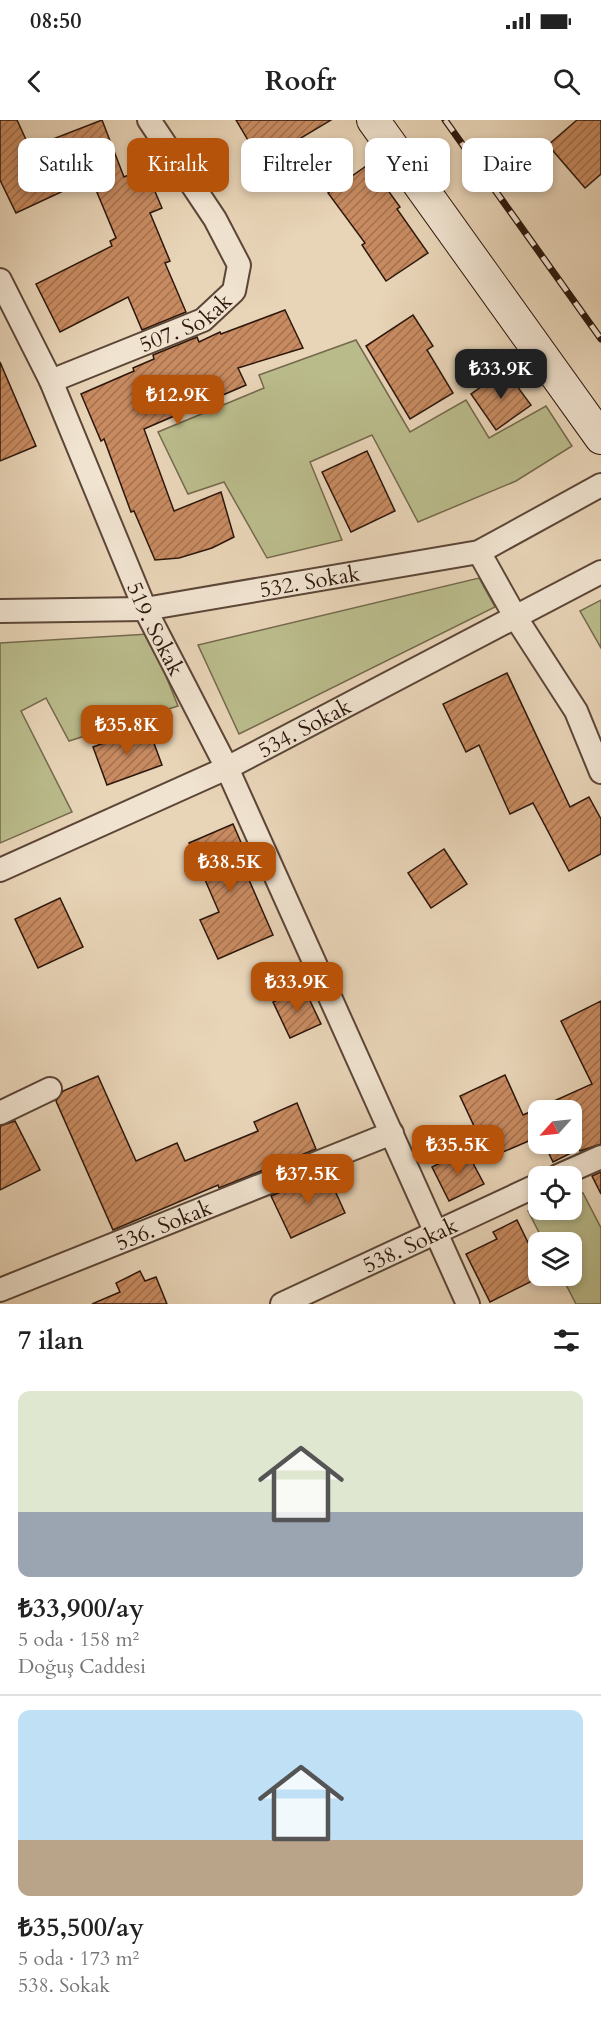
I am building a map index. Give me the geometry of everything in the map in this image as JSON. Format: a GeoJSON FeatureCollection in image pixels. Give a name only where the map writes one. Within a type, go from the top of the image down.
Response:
{"type":"FeatureCollection","features":[{"type":"Feature","properties":{"kind":"street","name":"507. Sokak"},"geometry":{"type":"LineString","coordinates":[[51,381],[202,320],[234,291],[239,265],[215,219],[149,120]]}},
{"type":"Feature","properties":{"kind":"street"},"geometry":{"type":"LineString","coordinates":[[373,120],[601,438]]}},
{"type":"Feature","properties":{"kind":"street","name":"519. Sokak"},"geometry":{"type":"LineString","coordinates":[[0,280],[51,381],[145,609],[227,768],[351,1049],[392,1133],[468,1304]]}},
{"type":"Feature","properties":{"kind":"street","name":"532. Sokak"},"geometry":{"type":"LineString","coordinates":[[0,611],[145,609],[479,552],[601,485]]}},
{"type":"Feature","properties":{"kind":"street"},"geometry":{"type":"LineString","coordinates":[[479,552],[516,618],[576,711],[601,772]]}},
{"type":"Feature","properties":{"kind":"street","name":"534. Sokak"},"geometry":{"type":"LineString","coordinates":[[0,870],[227,768],[601,572]]}},
{"type":"Feature","properties":{"kind":"street"},"geometry":{"type":"LineString","coordinates":[[0,1113],[50,1089]]}},
{"type":"Feature","properties":{"kind":"street","name":"536. Sokak"},"geometry":{"type":"LineString","coordinates":[[0,1290],[392,1133]]}},
{"type":"Feature","properties":{"kind":"street"},"geometry":{"type":"LineString","coordinates":[[581,1166],[601,1157]]}},
{"type":"Feature","properties":{"kind":"street","name":"538. Sokak"},"geometry":{"type":"LineString","coordinates":[[282,1304],[528,1190]]}},
{"type":"Feature","properties":{"kind":"green space"},"geometry":{"type":"Polygon","coordinates":[[[356,340],[410,432],[466,400],[489,438],[546,406],[572,446],[516,481],[418,522],[372,435],[310,462],[342,540],[267,558],[224,482],[188,494],[158,432],[264,388],[259,375],[356,340]]]}},
{"type":"Feature","properties":{"kind":"green space"},"geometry":{"type":"Polygon","coordinates":[[[479,578],[495,607],[239,734],[198,645],[479,578]]]}},
{"type":"Feature","properties":{"kind":"green space"},"geometry":{"type":"Polygon","coordinates":[[[601,600],[601,648],[580,611],[601,600]]]}},
{"type":"Feature","properties":{"kind":"green space"},"geometry":{"type":"Polygon","coordinates":[[[149,634],[178,706],[69,741],[46,698],[21,711],[72,812],[0,843],[0,643],[149,634]]]}},
{"type":"Feature","properties":{"kind":"green space"},"geometry":{"type":"Polygon","coordinates":[[[582,1193],[601,1228],[601,1304],[576,1304],[567,1286],[582,1286],[582,1232],[539,1232],[533,1220],[582,1220],[582,1193]]]}},
{"type":"Feature","properties":{"kind":"building"},"geometry":{"type":"Polygon","coordinates":[[[0,120],[17,120],[25,138],[18,138],[18,192],[61,192],[16,213],[0,180],[0,120]]]}},
{"type":"Feature","properties":{"kind":"building"},"geometry":{"type":"Polygon","coordinates":[[[102,120],[109,138],[56,138],[102,120]]]}},
{"type":"Feature","properties":{"kind":"building"},"geometry":{"type":"Polygon","coordinates":[[[236,120],[331,120],[301,138],[247,138],[236,120]]]}},
{"type":"Feature","properties":{"kind":"building"},"geometry":{"type":"Polygon","coordinates":[[[577,120],[601,120],[601,174],[585,188],[553,151],[553,141],[577,120]]]}},
{"type":"Feature","properties":{"kind":"building"},"geometry":{"type":"Polygon","coordinates":[[[115,154],[124,177],[127,176],[127,192],[155,192],[162,208],[150,213],[170,261],[165,263],[186,312],[142,330],[128,297],[60,332],[36,284],[112,246],[110,241],[116,238],[97,192],[115,192],[115,154]]]}},
{"type":"Feature","properties":{"kind":"building"},"geometry":{"type":"Polygon","coordinates":[[[365,167],[365,192],[389,192],[400,207],[397,209],[428,253],[386,281],[362,245],[365,243],[328,193],[353,192],[353,175],[365,167]]]}},
{"type":"Feature","properties":{"kind":"building"},"geometry":{"type":"Polygon","coordinates":[[[285,310],[303,348],[238,368],[246,385],[144,429],[174,511],[221,492],[234,537],[212,548],[179,558],[155,560],[134,511],[131,512],[104,439],[101,441],[81,394],[134,371],[133,368],[154,359],[153,355],[197,337],[199,342],[220,332],[221,334],[285,310]]]}},
{"type":"Feature","properties":{"kind":"building"},"geometry":{"type":"Polygon","coordinates":[[[413,315],[433,346],[427,350],[453,393],[410,419],[366,346],[413,315]]]}},
{"type":"Feature","properties":{"kind":"building"},"geometry":{"type":"Polygon","coordinates":[[[0,362],[36,446],[0,461],[0,362]]]}},
{"type":"Feature","properties":{"kind":"building"},"geometry":{"type":"Polygon","coordinates":[[[505,370],[531,405],[496,430],[471,394],[505,370]]]}},
{"type":"Feature","properties":{"kind":"building"},"geometry":{"type":"Polygon","coordinates":[[[367,451],[395,511],[351,532],[322,472],[367,451]]]}},
{"type":"Feature","properties":{"kind":"building"},"geometry":{"type":"Polygon","coordinates":[[[507,673],[570,807],[589,797],[601,819],[601,854],[569,871],[533,803],[510,814],[479,745],[466,752],[443,704],[507,673]]]}},
{"type":"Feature","properties":{"kind":"building"},"geometry":{"type":"Polygon","coordinates":[[[148,727],[162,765],[107,785],[93,747],[148,727]]]}},
{"type":"Feature","properties":{"kind":"building"},"geometry":{"type":"Polygon","coordinates":[[[233,824],[253,870],[246,873],[273,935],[218,959],[200,920],[219,912],[189,843],[233,824]]]}},
{"type":"Feature","properties":{"kind":"building"},"geometry":{"type":"Polygon","coordinates":[[[444,849],[467,884],[431,908],[408,873],[444,849]]]}},
{"type":"Feature","properties":{"kind":"building"},"geometry":{"type":"Polygon","coordinates":[[[60,898],[83,947],[38,968],[15,919],[60,898]]]}},
{"type":"Feature","properties":{"kind":"building"},"geometry":{"type":"Polygon","coordinates":[[[304,988],[321,1024],[290,1038],[273,1002],[304,988]]]}},
{"type":"Feature","properties":{"kind":"building"},"geometry":{"type":"Polygon","coordinates":[[[601,1001],[601,1144],[582,1150],[582,1100],[556,1100],[592,1084],[561,1021],[601,1001]]]}},
{"type":"Feature","properties":{"kind":"building"},"geometry":{"type":"Polygon","coordinates":[[[505,1075],[523,1115],[528,1113],[528,1141],[489,1158],[460,1096],[505,1075]]]}},
{"type":"Feature","properties":{"kind":"building"},"geometry":{"type":"Polygon","coordinates":[[[98,1076],[136,1161],[177,1143],[185,1161],[258,1131],[254,1122],[297,1103],[316,1149],[219,1188],[218,1185],[113,1230],[56,1101],[63,1091],[98,1076]]]}},
{"type":"Feature","properties":{"kind":"building"},"geometry":{"type":"Polygon","coordinates":[[[15,1121],[40,1170],[0,1190],[0,1126],[15,1121]]]}},
{"type":"Feature","properties":{"kind":"building"},"geometry":{"type":"Polygon","coordinates":[[[466,1150],[484,1184],[449,1201],[432,1167],[466,1150]]]}},
{"type":"Feature","properties":{"kind":"building"},"geometry":{"type":"Polygon","coordinates":[[[549,1154],[569,1154],[553,1162],[549,1154]]]}},
{"type":"Feature","properties":{"kind":"building"},"geometry":{"type":"Polygon","coordinates":[[[601,1172],[601,1194],[592,1176],[601,1172]]]}},
{"type":"Feature","properties":{"kind":"building"},"geometry":{"type":"Polygon","coordinates":[[[327,1173],[345,1213],[291,1238],[271,1196],[327,1173]]]}},
{"type":"Feature","properties":{"kind":"building"},"geometry":{"type":"Polygon","coordinates":[[[517,1220],[528,1243],[528,1283],[490,1302],[466,1254],[497,1239],[493,1232],[517,1220]]]}},
{"type":"Feature","properties":{"kind":"building"},"geometry":{"type":"Polygon","coordinates":[[[140,1271],[145,1281],[156,1277],[167,1304],[92,1304],[120,1292],[116,1283],[140,1271]]]}},
{"type":"Feature","properties":{"kind":"railway"},"geometry":{"type":"LineString","coordinates":[[445,120],[601,339]]}}]}
